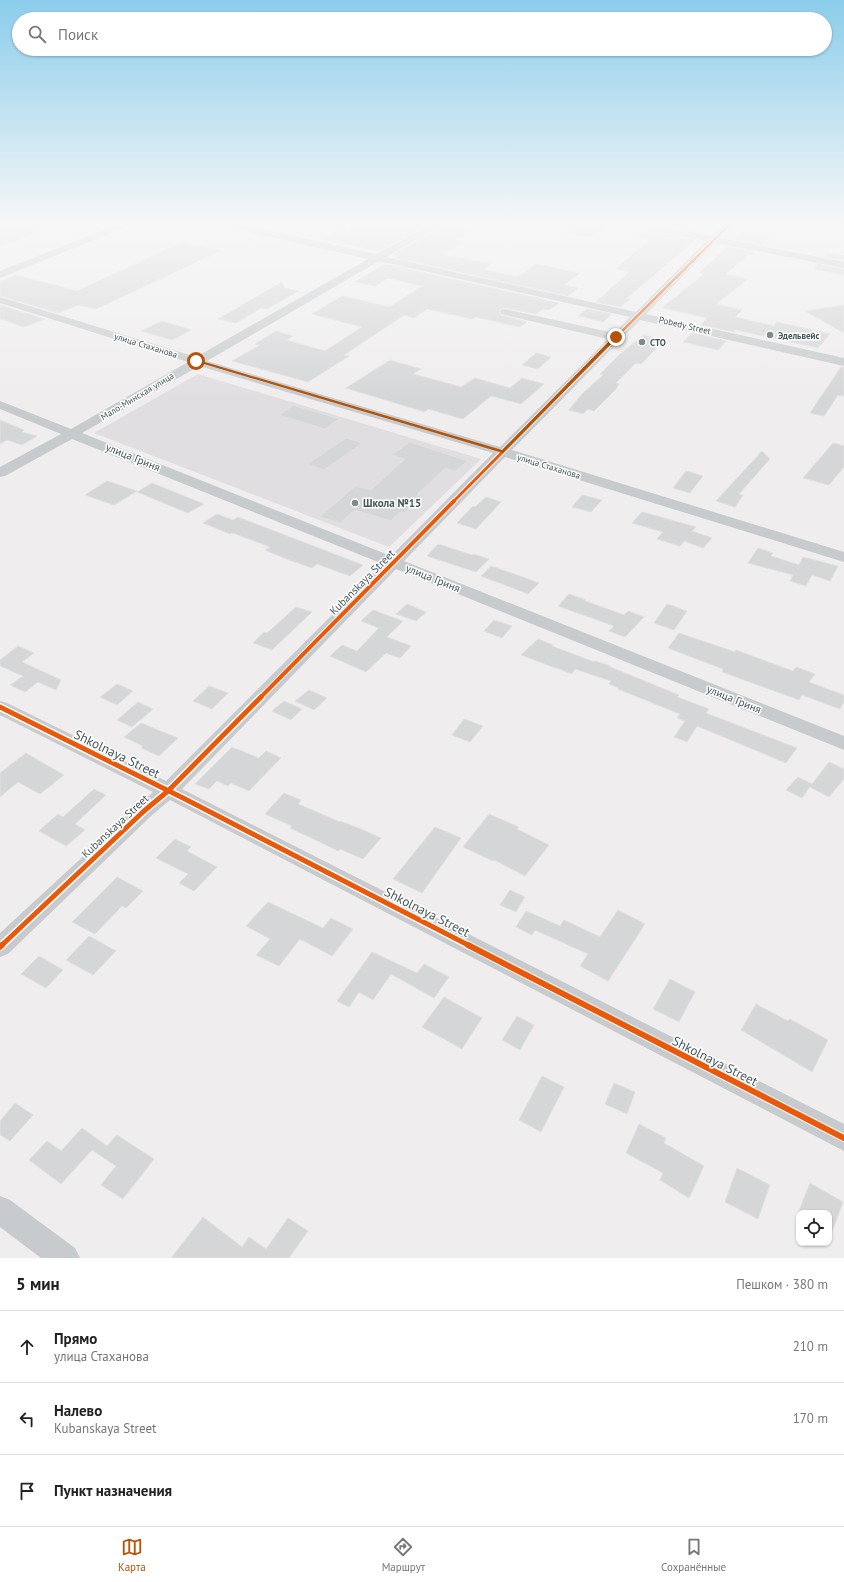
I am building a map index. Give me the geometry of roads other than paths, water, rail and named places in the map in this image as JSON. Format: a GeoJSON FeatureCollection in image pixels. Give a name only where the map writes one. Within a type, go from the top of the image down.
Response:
{"type":"FeatureCollection","features":[{"type":"Feature","properties":{"kind":"street","name":"Мало-Минская улица"},"geometry":{"type":"LineString","coordinates":[[0,473],[73,433],[334,282]]}},
{"type":"Feature","properties":{"kind":"street","name":"Pobedy Street"},"geometry":{"type":"LineString","coordinates":[[489,282],[844,362]]}},
{"type":"Feature","properties":{"kind":"street","name":"Kubanskaya Street"},"geometry":{"type":"LineString","coordinates":[[0,947],[144,811],[168,791],[672,282]]}},
{"type":"Feature","properties":{"kind":"street","name":"улица Стаханова"},"geometry":{"type":"LineString","coordinates":[[0,300],[196,361],[503,452],[844,557]]}},
{"type":"Feature","properties":{"kind":"street"},"geometry":{"type":"LineString","coordinates":[[505,312],[616,337]]}},
{"type":"Feature","properties":{"kind":"street","name":"улица Гриня"},"geometry":{"type":"LineString","coordinates":[[0,404],[844,743]]}},
{"type":"Feature","properties":{"kind":"street","name":"Shkolnaya Street"},"geometry":{"type":"LineString","coordinates":[[0,707],[168,791],[844,1138]]}},
{"type":"Feature","properties":{"kind":"street"},"geometry":{"type":"LineString","coordinates":[[0,1210],[65,1258]]}},
{"type":"Feature","properties":{"kind":"place","name":"Эдельвейс"},"geometry":{"type":"Point","coordinates":[770,335]}},
{"type":"Feature","properties":{"kind":"place","name":"СТО"},"geometry":{"type":"Point","coordinates":[642,342]}},
{"type":"Feature","properties":{"kind":"place","name":"Школа №15"},"geometry":{"type":"Point","coordinates":[355,503]}}]}
